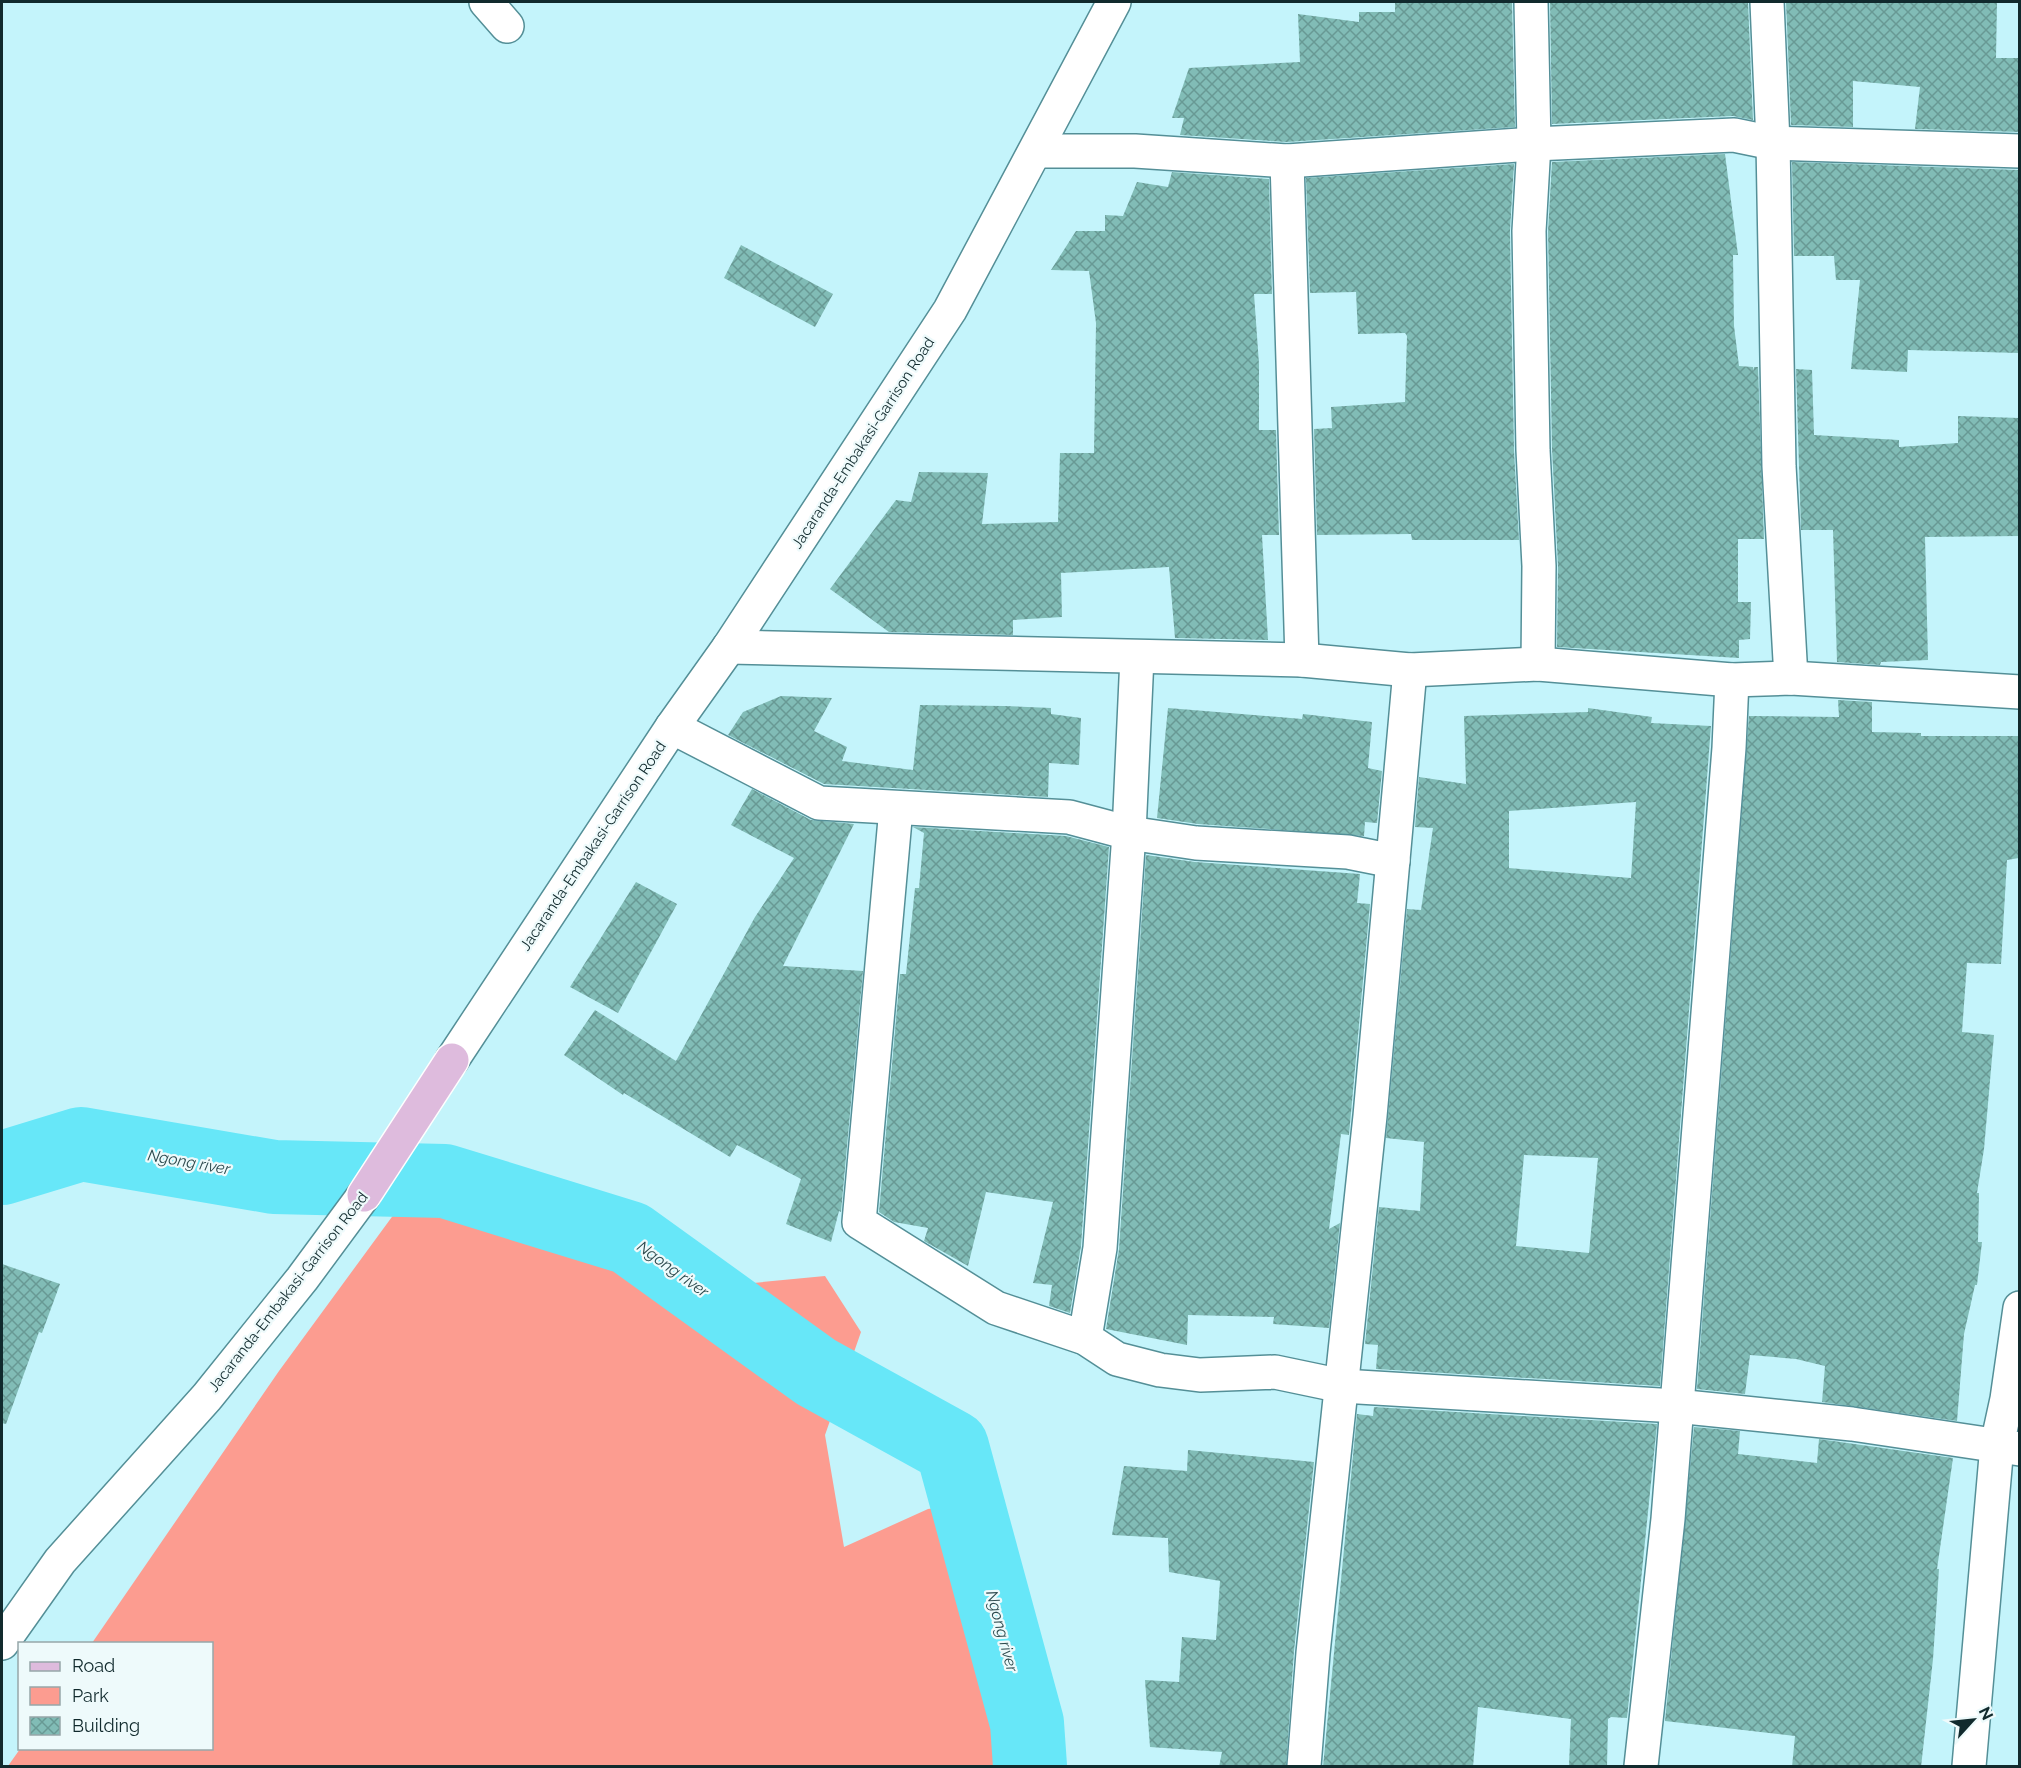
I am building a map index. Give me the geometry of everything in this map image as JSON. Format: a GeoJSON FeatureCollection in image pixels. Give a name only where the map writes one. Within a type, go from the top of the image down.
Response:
{"type":"FeatureCollection","features":[{"type":"Feature","properties":{"kind":"main road","name":"Jacaranda-Embakasi-Garrison Road"},"geometry":{"type":"LineString","coordinates":[[364,1195],[452,1060]]}},
{"type":"Feature","properties":{"kind":"street"},"geometry":{"type":"LineString","coordinates":[[486,2],[507,26]]}},
{"type":"Feature","properties":{"kind":"street","name":"Jacaranda-Embakasi-Garrison Road"},"geometry":{"type":"LineString","coordinates":[[452,1060],[672,728],[729,647],[950,310],[1114,2]]}},
{"type":"Feature","properties":{"kind":"street"},"geometry":{"type":"LineString","coordinates":[[1531,2],[1534,144],[1529,231],[1533,450],[1539,566],[1538,664]]}},
{"type":"Feature","properties":{"kind":"street"},"geometry":{"type":"LineString","coordinates":[[1767,2],[1773,143],[1779,466],[1791,678]]}},
{"type":"Feature","properties":{"kind":"street"},"geometry":{"type":"LineString","coordinates":[[1036,151],[1135,151],[1287,161],[1534,144],[1734,135],[1773,143],[2019,151]]}},
{"type":"Feature","properties":{"kind":"street"},"geometry":{"type":"LineString","coordinates":[[1287,161],[1302,660]]}},
{"type":"Feature","properties":{"kind":"street"},"geometry":{"type":"LineString","coordinates":[[729,647],[1302,660],[1410,670],[1538,664],[1732,680],[1791,678],[2019,692]]}},
{"type":"Feature","properties":{"kind":"street"},"geometry":{"type":"LineString","coordinates":[[1085,1338],[1100,1248],[1129,833],[1137,657]]}},
{"type":"Feature","properties":{"kind":"street"},"geometry":{"type":"LineString","coordinates":[[1304,1767],[1313,1653],[1370,1116],[1410,670]]}},
{"type":"Feature","properties":{"kind":"street"},"geometry":{"type":"LineString","coordinates":[[1641,1767],[1668,1519],[1729,748],[1732,680]]}},
{"type":"Feature","properties":{"kind":"street"},"geometry":{"type":"LineString","coordinates":[[672,728],[819,803],[1069,817],[1129,833],[1196,843],[1348,852],[1393,861]]}},
{"type":"Feature","properties":{"kind":"street"},"geometry":{"type":"LineString","coordinates":[[896,808],[859,1222],[996,1308],[1085,1338],[1117,1359],[1160,1370],[1200,1375],[1275,1371],[1342,1386],[1676,1406],[1852,1424],[2008,1447]]}},
{"type":"Feature","properties":{"kind":"street","name":"Jacaranda-Embakasi-Garrison Road"},"geometry":{"type":"LineString","coordinates":[[2,1643],[60,1561],[207,1397],[302,1279],[364,1195]]}},
{"type":"Feature","properties":{"kind":"street"},"geometry":{"type":"LineString","coordinates":[[1969,1767],[2008,1447],[2007,1398],[2019,1308]]}},
{"type":"Feature","properties":{"kind":"green space"},"geometry":{"type":"Polygon","coordinates":[[[549,1201],[659,1235],[722,1286],[825,1276],[861,1332],[825,1435],[844,1547],[928,1509],[1004,1499],[1046,1727],[1036,1766],[8,1766],[19,1750],[213,1750],[213,1642],[93,1642],[279,1371],[397,1210],[549,1201]]]}},
{"type":"Feature","properties":{"kind":"building"},"geometry":{"type":"Polygon","coordinates":[[[1395,2],[1512,2],[1515,127],[1287,142],[1180,135],[1184,118],[1172,118],[1189,68],[1300,62],[1298,14],[1359,22],[1359,12],[1395,12],[1395,2]]]}},
{"type":"Feature","properties":{"kind":"building"},"geometry":{"type":"Polygon","coordinates":[[[1550,2],[1748,2],[1753,120],[1733,116],[1552,124],[1550,2]]]}},
{"type":"Feature","properties":{"kind":"building"},"geometry":{"type":"Polygon","coordinates":[[[1786,2],[1997,2],[1996,58],[2019,58],[2019,132],[1915,129],[1920,87],[1853,81],[1853,127],[1791,125],[1786,2]]]}},
{"type":"Feature","properties":{"kind":"building"},"geometry":{"type":"Polygon","coordinates":[[[1725,154],[1738,255],[1733,255],[1734,326],[1739,366],[1753,367],[1753,371],[1754,367],[1758,367],[1764,539],[1738,539],[1738,602],[1751,602],[1750,639],[1739,640],[1739,658],[1557,647],[1558,566],[1552,449],[1548,231],[1552,162],[1725,154]]]}},
{"type":"Feature","properties":{"kind":"building"},"geometry":{"type":"Polygon","coordinates":[[[1792,162],[2019,170],[2019,353],[1908,350],[1907,372],[1851,369],[1860,280],[1836,280],[1834,256],[1794,256],[1792,162]]]}},
{"type":"Feature","properties":{"kind":"building"},"geometry":{"type":"Polygon","coordinates":[[[1514,164],[1510,231],[1514,450],[1519,540],[1412,540],[1411,534],[1317,535],[1314,429],[1332,428],[1331,407],[1405,402],[1407,336],[1405,333],[1358,334],[1356,292],[1310,293],[1306,178],[1514,164]]]}},
{"type":"Feature","properties":{"kind":"building"},"geometry":{"type":"Polygon","coordinates":[[[1172,172],[1269,179],[1272,294],[1254,294],[1259,364],[1259,430],[1276,430],[1279,535],[1262,535],[1268,640],[1175,638],[1169,567],[1061,573],[1062,617],[1013,620],[1013,635],[889,632],[830,589],[896,500],[911,502],[919,472],[988,473],[982,524],[1058,522],[1060,453],[1094,453],[1096,323],[1089,271],[1051,270],[1076,231],[1105,231],[1105,215],[1123,216],[1137,182],[1168,187],[1172,172]]]}},
{"type":"Feature","properties":{"kind":"building"},"geometry":{"type":"Polygon","coordinates":[[[741,245],[833,294],[815,327],[724,278],[741,245]]]}},
{"type":"Feature","properties":{"kind":"building"},"geometry":{"type":"Polygon","coordinates":[[[1796,369],[1812,370],[1814,435],[1899,440],[1899,447],[1958,443],[1958,416],[2019,418],[2019,536],[1925,537],[1928,660],[1881,662],[1880,665],[1837,662],[1833,530],[1801,530],[1796,369]]]}},
{"type":"Feature","properties":{"kind":"building"},"geometry":{"type":"Polygon","coordinates":[[[781,696],[832,698],[814,731],[847,747],[842,761],[913,770],[920,705],[1004,706],[1051,708],[1051,714],[1081,718],[1079,765],[1049,763],[1048,797],[824,784],[728,735],[743,712],[781,696]]]}},
{"type":"Feature","properties":{"kind":"building"},"geometry":{"type":"Polygon","coordinates":[[[1838,700],[1872,702],[1872,732],[1921,733],[1921,736],[2019,736],[2019,858],[2007,860],[2001,964],[1967,963],[1962,1032],[1994,1035],[1984,1149],[1977,1193],[1979,1193],[1978,1242],[1982,1242],[1977,1285],[1975,1285],[1964,1334],[1957,1421],[1822,1402],[1825,1366],[1796,1359],[1750,1355],[1745,1394],[1697,1389],[1749,716],[1839,717],[1838,700]]]}},
{"type":"Feature","properties":{"kind":"building"},"geometry":{"type":"Polygon","coordinates":[[[1168,708],[1302,719],[1303,714],[1372,722],[1368,768],[1382,771],[1377,823],[1365,822],[1364,836],[1198,824],[1157,818],[1168,708]]]}},
{"type":"Feature","properties":{"kind":"building"},"geometry":{"type":"Polygon","coordinates":[[[1588,708],[1652,717],[1651,723],[1711,726],[1660,1386],[1376,1369],[1378,1345],[1365,1344],[1379,1207],[1420,1211],[1424,1142],[1386,1138],[1407,909],[1421,910],[1433,828],[1415,827],[1419,777],[1466,784],[1464,716],[1588,712],[1588,708]],[[1636,802],[1509,811],[1509,868],[1631,878],[1636,802]],[[1524,1155],[1516,1246],[1589,1253],[1598,1158],[1524,1155]]]}},
{"type":"Feature","properties":{"kind":"building"},"geometry":{"type":"Polygon","coordinates":[[[752,789],[811,820],[854,824],[783,966],[863,971],[841,1212],[839,1211],[831,1242],[786,1224],[801,1179],[737,1145],[730,1157],[624,1093],[623,1095],[564,1055],[595,1010],[676,1061],[755,917],[794,858],[731,825],[752,789]]]}},
{"type":"Feature","properties":{"kind":"building"},"geometry":{"type":"Polygon","coordinates":[[[913,827],[1066,836],[1109,847],[1081,1246],[1070,1313],[1049,1306],[1052,1285],[1033,1283],[1053,1202],[986,1192],[968,1266],[924,1241],[928,1228],[894,1222],[879,1212],[900,974],[906,974],[915,888],[919,888],[924,833],[913,827]]]}},
{"type":"Feature","properties":{"kind":"building"},"geometry":{"type":"Polygon","coordinates":[[[1146,855],[1195,862],[1360,874],[1357,903],[1370,904],[1349,1135],[1341,1134],[1329,1229],[1340,1223],[1329,1328],[1273,1324],[1274,1317],[1188,1315],[1187,1345],[1106,1329],[1119,1249],[1146,855]]]}},
{"type":"Feature","properties":{"kind":"building"},"geometry":{"type":"Polygon","coordinates":[[[636,882],[677,904],[618,1013],[570,987],[636,882]]]}},
{"type":"Feature","properties":{"kind":"building"},"geometry":{"type":"Polygon","coordinates":[[[2,1264],[60,1284],[42,1333],[39,1332],[6,1424],[2,1423],[2,1264]]]}},
{"type":"Feature","properties":{"kind":"building"},"geometry":{"type":"Polygon","coordinates":[[[1374,1407],[1657,1424],[1627,1718],[1611,1717],[1608,1719],[1607,1767],[1569,1765],[1571,1719],[1478,1707],[1473,1767],[1323,1767],[1357,1414],[1373,1416],[1374,1407]]]}},
{"type":"Feature","properties":{"kind":"building"},"geometry":{"type":"Polygon","coordinates":[[[1694,1427],[1740,1431],[1738,1454],[1817,1463],[1819,1439],[1953,1458],[1937,1569],[1939,1569],[1933,1659],[1921,1767],[1792,1767],[1795,1736],[1665,1721],[1694,1427]]]}},
{"type":"Feature","properties":{"kind":"building"},"geometry":{"type":"Polygon","coordinates":[[[1188,1450],[1314,1462],[1294,1651],[1286,1767],[1219,1767],[1222,1752],[1150,1747],[1145,1680],[1179,1682],[1182,1637],[1216,1640],[1220,1581],[1169,1572],[1168,1538],[1112,1535],[1124,1466],[1187,1471],[1188,1450]]]}},
{"type":"Feature","properties":{"kind":"waterway","name":"Ngong river"},"geometry":{"type":"LineString","coordinates":[[2,1168],[81,1144],[274,1177],[445,1181],[630,1238],[816,1372],[952,1447],[1027,1723],[1030,1766]]}}]}
